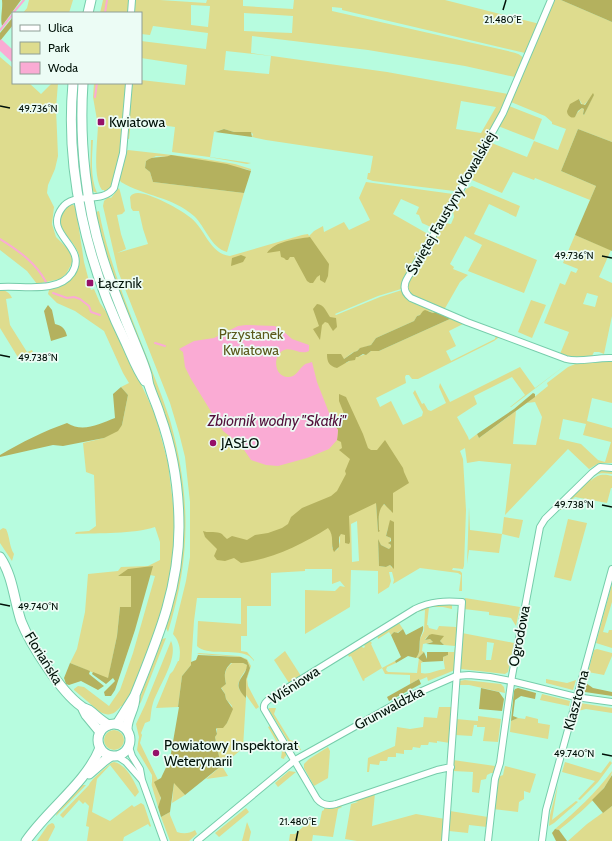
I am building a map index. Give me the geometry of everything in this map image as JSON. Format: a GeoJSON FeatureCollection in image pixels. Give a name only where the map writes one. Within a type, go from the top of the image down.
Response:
{"type":"FeatureCollection","features":[{"type":"Feature","properties":{"kind":"main road"},"geometry":{"type":"LineString","coordinates":[[88,12],[91,0]]}},
{"type":"Feature","properties":{"kind":"main road"},"geometry":{"type":"LineString","coordinates":[[73,84],[72,136],[84,198],[92,218],[104,262],[144,368],[149,387],[164,428],[172,460],[177,490],[179,533],[174,581],[166,615],[135,696],[134,706],[127,723],[127,729],[131,740],[129,748],[124,753],[104,760],[91,773],[78,782]]}},
{"type":"Feature","properties":{"kind":"main road"},"geometry":{"type":"LineString","coordinates":[[83,84],[82,124],[84,198]]}},
{"type":"Feature","properties":{"kind":"main road","name":"Floriańska"},"geometry":{"type":"LineString","coordinates":[[0,557],[6,569],[14,593],[21,621],[31,643],[62,688],[82,707],[86,715],[100,732]]}},
{"type":"Feature","properties":{"kind":"main road"},"geometry":{"type":"LineString","coordinates":[[114,756],[103,752],[100,748],[98,740],[100,732],[102,729],[113,724],[135,696]]}},
{"type":"Feature","properties":{"kind":"main road","name":"Floriańska"},"geometry":{"type":"LineString","coordinates":[[82,707],[89,710],[100,720],[113,724]]}},
{"type":"Feature","properties":{"kind":"main road"},"geometry":{"type":"LineString","coordinates":[[113,724],[127,729]]}},
{"type":"Feature","properties":{"kind":"main road"},"geometry":{"type":"LineString","coordinates":[[26,841],[43,819],[78,782],[96,758],[100,748]]}},
{"type":"Feature","properties":{"kind":"street"},"geometry":{"type":"LineString","coordinates":[[131,12],[132,0]]}},
{"type":"Feature","properties":{"kind":"street","name":"Świętej Faustyny Kowalskiej"},"geometry":{"type":"LineString","coordinates":[[551,0],[503,113],[458,194],[404,284],[404,288],[406,294],[411,298],[467,322],[566,359],[612,358]]}},
{"type":"Feature","properties":{"kind":"street"},"geometry":{"type":"LineString","coordinates":[[0,287],[13,286],[41,288],[55,285],[64,281],[70,276],[75,266],[76,255],[61,235],[58,227],[60,212],[65,204],[71,201],[107,194],[113,190],[116,184],[124,142],[129,84]]}},
{"type":"Feature","properties":{"kind":"street","name":"Ogrodowa"},"geometry":{"type":"LineString","coordinates":[[488,841],[495,779],[498,770],[511,681],[540,526],[547,516],[592,473],[600,467],[612,468]]}},
{"type":"Feature","properties":{"kind":"street","name":"Klasztorna"},"geometry":{"type":"LineString","coordinates":[[542,841],[546,810],[612,569]]}},
{"type":"Feature","properties":{"kind":"street","name":"Wiśniowa"},"geometry":{"type":"LineString","coordinates":[[451,767],[437,770],[330,805],[321,803],[317,799],[264,709],[264,705],[267,701],[416,609],[434,602],[462,602],[456,676]]}},
{"type":"Feature","properties":{"kind":"street"},"geometry":{"type":"LineString","coordinates":[[445,841],[456,676]]}},
{"type":"Feature","properties":{"kind":"street","name":"Grunwaldzka"},"geometry":{"type":"LineString","coordinates":[[197,841],[295,760],[406,698],[456,676],[476,676],[511,681],[576,697],[612,702]]}},
{"type":"Feature","properties":{"kind":"street"},"geometry":{"type":"LineString","coordinates":[[129,748],[140,769],[142,780],[164,841]]}},
{"type":"Feature","properties":{"kind":"street"},"geometry":{"type":"LineString","coordinates":[[114,756],[126,762],[142,780]]}},
{"type":"Feature","properties":{"kind":"green space"},"geometry":{"type":"Polygon","coordinates":[[[29,0],[73,0],[69,12],[24,12],[27,8],[29,0]]]}},
{"type":"Feature","properties":{"kind":"green space"},"geometry":{"type":"Polygon","coordinates":[[[103,0],[130,0],[129,12],[100,12],[103,0]]]}},
{"type":"Feature","properties":{"kind":"green space"},"geometry":{"type":"Polygon","coordinates":[[[134,0],[206,3],[207,0],[243,0],[243,6],[293,9],[294,0],[445,0],[540,24],[529,50],[525,53],[342,10],[342,8],[332,7],[332,11],[508,51],[519,54],[524,59],[504,109],[458,191],[373,181],[367,179],[368,173],[370,173],[373,156],[266,140],[252,137],[253,134],[250,132],[234,132],[224,129],[214,132],[210,157],[251,163],[247,164],[209,157],[127,146],[172,152],[175,127],[131,121],[129,139],[126,139],[131,84],[142,84],[142,80],[185,85],[187,65],[142,58],[142,41],[206,49],[208,33],[153,26],[150,35],[142,34],[142,12],[132,12],[134,0]],[[191,5],[191,25],[208,27],[210,6],[191,5]],[[244,13],[244,31],[292,33],[293,16],[244,13]],[[252,36],[251,53],[387,72],[508,94],[515,77],[465,66],[368,50],[252,36]],[[226,51],[224,70],[269,74],[271,56],[226,51]],[[461,101],[456,129],[481,133],[496,107],[461,101]]]}},
{"type":"Feature","properties":{"kind":"green space"},"geometry":{"type":"Polygon","coordinates":[[[554,0],[561,0],[612,22],[612,142],[578,129],[561,171],[596,186],[590,200],[535,178],[534,180],[513,172],[502,193],[470,178],[489,142],[527,157],[534,141],[558,150],[566,129],[552,124],[552,122],[545,116],[511,102],[554,0]],[[594,94],[583,106],[579,99],[575,117],[582,108],[584,109],[584,115],[594,94]]]}},
{"type":"Feature","properties":{"kind":"green space"},"geometry":{"type":"Polygon","coordinates":[[[0,57],[12,67],[12,84],[30,84],[41,94],[51,84],[58,84],[56,108],[58,156],[55,169],[48,185],[47,193],[54,207],[52,224],[56,237],[71,252],[73,259],[66,274],[60,279],[37,284],[27,271],[0,250],[0,57]]]}},
{"type":"Feature","properties":{"kind":"green space"},"geometry":{"type":"Polygon","coordinates":[[[94,84],[127,84],[120,154],[113,185],[108,191],[104,192],[99,184],[96,167],[98,123],[102,124],[103,121],[97,120],[93,97],[94,84]]]}},
{"type":"Feature","properties":{"kind":"green space"},"geometry":{"type":"Polygon","coordinates":[[[509,106],[542,119],[534,140],[498,126],[509,106]]]}},
{"type":"Feature","properties":{"kind":"green space"},"geometry":{"type":"Polygon","coordinates":[[[91,140],[93,140],[92,174],[97,193],[92,191],[90,181],[91,140]]]}},
{"type":"Feature","properties":{"kind":"green space"},"geometry":{"type":"Polygon","coordinates":[[[128,150],[199,158],[235,164],[251,169],[251,171],[156,156],[146,161],[145,168],[150,172],[153,182],[244,193],[227,252],[221,250],[212,241],[198,220],[186,210],[121,182],[119,179],[125,152],[128,150]]]}},
{"type":"Feature","properties":{"kind":"green space","name":"Przystanek Kwiatowa"},"geometry":{"type":"Polygon","coordinates":[[[366,182],[453,194],[455,197],[435,229],[422,223],[419,215],[416,214],[419,207],[401,199],[393,214],[428,234],[430,237],[401,289],[378,296],[335,314],[336,315],[380,297],[402,290],[404,295],[437,311],[433,313],[429,311],[417,316],[414,321],[376,338],[371,345],[359,349],[344,359],[346,363],[371,351],[379,351],[452,318],[463,324],[449,331],[456,346],[446,351],[451,361],[495,339],[496,335],[498,336],[498,338],[494,341],[418,379],[412,379],[409,375],[406,375],[406,383],[376,398],[380,407],[391,401],[403,425],[422,416],[423,412],[413,393],[415,390],[422,404],[424,403],[428,410],[431,411],[446,403],[439,387],[440,383],[450,402],[520,367],[535,388],[567,364],[511,407],[525,395],[512,377],[474,396],[477,404],[457,417],[469,440],[477,434],[479,438],[516,411],[513,444],[536,445],[542,417],[535,402],[527,403],[548,386],[547,383],[568,367],[580,362],[612,360],[612,403],[592,398],[587,421],[612,428],[612,463],[599,463],[589,469],[568,449],[505,515],[511,464],[479,461],[467,463],[465,448],[460,451],[463,459],[466,510],[464,566],[463,569],[453,568],[452,570],[460,571],[462,573],[462,591],[459,591],[461,575],[458,573],[420,568],[393,584],[394,580],[392,572],[389,572],[391,581],[389,587],[378,594],[378,571],[351,570],[350,607],[305,634],[305,590],[335,591],[340,586],[345,587],[340,581],[332,584],[332,569],[305,569],[305,571],[271,573],[271,606],[247,606],[247,636],[241,636],[241,651],[247,652],[254,661],[248,655],[241,653],[213,652],[201,649],[197,646],[198,621],[241,624],[241,598],[197,598],[191,665],[182,676],[178,707],[156,708],[170,674],[179,661],[179,647],[173,634],[186,581],[190,557],[190,502],[185,457],[179,433],[170,403],[118,271],[103,206],[104,201],[108,197],[111,198],[119,188],[125,211],[122,214],[117,215],[126,249],[117,253],[148,244],[139,211],[133,211],[131,208],[130,197],[133,194],[138,193],[158,199],[187,215],[196,223],[217,251],[230,256],[302,235],[308,234],[309,236],[323,226],[324,232],[344,222],[349,230],[370,220],[359,198],[366,182]],[[563,419],[559,439],[581,444],[598,460],[605,462],[611,442],[583,435],[586,424],[563,419]],[[393,494],[376,503],[378,532],[379,510],[383,504],[391,511],[393,494]],[[349,516],[332,532],[332,548],[335,551],[338,549],[340,541],[339,535],[345,534],[345,543],[349,516]],[[357,521],[351,524],[352,562],[359,561],[357,521]],[[394,522],[388,528],[386,536],[391,538],[389,544],[391,545],[391,548],[389,549],[381,545],[378,540],[379,566],[386,567],[390,565],[392,568],[394,522]]]}},
{"type":"Feature","properties":{"kind":"green space"},"geometry":{"type":"Polygon","coordinates":[[[472,186],[520,206],[516,217],[489,204],[474,234],[537,260],[524,293],[468,271],[482,245],[465,236],[450,264],[454,267],[453,269],[468,275],[460,282],[444,310],[426,303],[414,296],[409,292],[407,281],[422,256],[425,257],[430,245],[445,223],[451,224],[454,217],[453,211],[466,189],[472,186]]]}},
{"type":"Feature","properties":{"kind":"green space"},"geometry":{"type":"Polygon","coordinates":[[[73,205],[76,209],[84,262],[91,290],[94,289],[100,303],[109,316],[155,414],[168,463],[175,520],[170,575],[161,615],[133,690],[124,707],[121,706],[112,714],[103,714],[74,689],[78,686],[84,687],[109,706],[120,690],[133,653],[155,576],[150,575],[152,566],[118,576],[131,576],[131,607],[120,607],[117,636],[108,679],[70,663],[77,649],[85,612],[88,574],[118,571],[121,567],[148,566],[160,560],[160,542],[155,527],[127,532],[75,534],[76,532],[89,531],[96,526],[94,475],[86,472],[83,443],[104,438],[122,425],[128,395],[121,387],[129,383],[104,331],[75,311],[57,303],[48,294],[49,290],[68,281],[77,271],[79,264],[77,250],[64,232],[60,223],[66,207],[73,205]]]}},
{"type":"Feature","properties":{"kind":"green space"},"geometry":{"type":"Polygon","coordinates":[[[99,211],[113,265],[170,420],[182,475],[186,526],[184,552],[176,604],[168,632],[166,628],[172,608],[180,567],[170,432],[163,409],[112,274],[96,214],[96,212],[99,211]]]}},
{"type":"Feature","properties":{"kind":"green space"},"geometry":{"type":"Polygon","coordinates":[[[575,235],[611,250],[599,277],[612,283],[612,316],[604,354],[594,352],[592,356],[575,358],[560,354],[569,332],[544,323],[560,283],[565,285],[571,271],[576,273],[578,269],[563,263],[575,235]],[[587,293],[583,304],[595,307],[598,296],[587,293]]]}},
{"type":"Feature","properties":{"kind":"green space"},"geometry":{"type":"Polygon","coordinates":[[[0,290],[8,292],[12,298],[6,299],[10,325],[27,352],[32,350],[33,352],[19,359],[0,328],[0,290]]]}},
{"type":"Feature","properties":{"kind":"green space"},"geometry":{"type":"Polygon","coordinates":[[[531,300],[546,305],[532,338],[518,332],[531,300]]]}},
{"type":"Feature","properties":{"kind":"green space"},"geometry":{"type":"Polygon","coordinates":[[[603,470],[612,471],[612,474],[602,473],[595,476],[591,481],[601,475],[612,476],[612,488],[607,503],[575,497],[561,510],[559,509],[586,481],[603,470]]]}},
{"type":"Feature","properties":{"kind":"green space"},"geometry":{"type":"Polygon","coordinates":[[[469,507],[470,530],[502,534],[499,553],[469,550],[467,564],[469,507]]]}},
{"type":"Feature","properties":{"kind":"green space"},"geometry":{"type":"Polygon","coordinates":[[[504,517],[523,520],[519,538],[502,534],[504,517]]]}},
{"type":"Feature","properties":{"kind":"green space"},"geometry":{"type":"Polygon","coordinates":[[[568,519],[587,523],[571,581],[554,577],[568,519]]]}},
{"type":"Feature","properties":{"kind":"green space"},"geometry":{"type":"Polygon","coordinates":[[[3,528],[6,529],[14,554],[12,561],[0,543],[0,530],[3,528]]]}},
{"type":"Feature","properties":{"kind":"green space"},"geometry":{"type":"Polygon","coordinates":[[[612,584],[612,602],[603,632],[608,633],[609,630],[612,630],[612,648],[596,643],[612,584]]]}},
{"type":"Feature","properties":{"kind":"green space"},"geometry":{"type":"Polygon","coordinates":[[[465,598],[520,607],[516,626],[511,618],[489,615],[489,612],[464,609],[465,598]]]}},
{"type":"Feature","properties":{"kind":"green space"},"geometry":{"type":"Polygon","coordinates":[[[452,604],[452,609],[443,607],[429,607],[427,625],[429,628],[437,630],[439,626],[456,627],[457,612],[458,613],[455,670],[428,681],[427,677],[410,684],[410,675],[385,674],[382,668],[395,661],[396,663],[387,667],[386,670],[388,672],[417,673],[419,658],[423,662],[421,663],[421,673],[445,669],[443,657],[448,655],[448,652],[454,652],[455,646],[444,645],[440,641],[443,636],[429,635],[425,640],[430,639],[433,642],[423,644],[422,651],[424,652],[416,658],[420,649],[420,639],[424,631],[425,610],[417,612],[399,623],[403,629],[397,633],[394,632],[391,635],[389,632],[378,639],[377,635],[413,612],[433,605],[452,604]]]}},
{"type":"Feature","properties":{"kind":"green space"},"geometry":{"type":"Polygon","coordinates":[[[462,633],[514,643],[508,672],[505,674],[459,668],[462,633]],[[487,642],[486,660],[491,660],[494,643],[487,642]]]}},
{"type":"Feature","properties":{"kind":"green space"},"geometry":{"type":"Polygon","coordinates":[[[166,638],[141,702],[135,711],[162,639],[166,638]]]}},
{"type":"Feature","properties":{"kind":"green space"},"geometry":{"type":"Polygon","coordinates":[[[369,640],[372,643],[371,644],[382,668],[363,681],[351,656],[349,657],[347,653],[361,645],[363,648],[365,647],[363,643],[369,640]]]}},
{"type":"Feature","properties":{"kind":"green space"},"geometry":{"type":"Polygon","coordinates":[[[171,641],[173,648],[170,663],[153,703],[150,721],[145,723],[141,733],[140,743],[158,780],[155,783],[160,795],[158,807],[149,776],[152,785],[152,775],[137,750],[139,737],[136,724],[171,641]]]}},
{"type":"Feature","properties":{"kind":"green space"},"geometry":{"type":"Polygon","coordinates":[[[597,649],[612,653],[604,675],[588,672],[594,650],[597,649]]]}},
{"type":"Feature","properties":{"kind":"green space"},"geometry":{"type":"Polygon","coordinates":[[[285,651],[301,676],[289,683],[274,660],[285,651]]]}},
{"type":"Feature","properties":{"kind":"green space"},"geometry":{"type":"Polygon","coordinates":[[[197,654],[239,656],[247,659],[251,666],[247,679],[248,686],[259,707],[256,709],[246,695],[246,680],[250,668],[247,660],[241,657],[197,654]]]}},
{"type":"Feature","properties":{"kind":"green space"},"geometry":{"type":"Polygon","coordinates":[[[232,663],[243,663],[247,665],[247,668],[238,684],[239,689],[246,698],[243,748],[222,766],[228,776],[206,779],[221,766],[215,737],[217,734],[217,728],[227,723],[232,706],[226,699],[221,687],[226,684],[225,673],[227,668],[232,663]]]}},
{"type":"Feature","properties":{"kind":"green space"},"geometry":{"type":"Polygon","coordinates":[[[546,679],[567,683],[576,680],[573,690],[546,683],[546,679]]]}},
{"type":"Feature","properties":{"kind":"green space"},"geometry":{"type":"Polygon","coordinates":[[[465,680],[501,684],[504,687],[505,693],[469,685],[458,685],[459,681],[465,680]]]}},
{"type":"Feature","properties":{"kind":"green space"},"geometry":{"type":"Polygon","coordinates":[[[542,694],[570,701],[569,706],[540,700],[542,694]]]}},
{"type":"Feature","properties":{"kind":"green space"},"geometry":{"type":"Polygon","coordinates":[[[580,703],[612,708],[612,713],[586,709],[578,711],[580,703]]]}},
{"type":"Feature","properties":{"kind":"green space"},"geometry":{"type":"Polygon","coordinates":[[[439,707],[453,707],[450,743],[437,741],[437,743],[429,742],[428,745],[421,745],[420,748],[413,747],[412,750],[404,750],[404,754],[396,753],[396,757],[388,757],[387,761],[380,761],[379,765],[370,764],[369,772],[367,772],[368,758],[395,746],[397,727],[410,729],[423,727],[424,717],[437,718],[439,707]]]}},
{"type":"Feature","properties":{"kind":"green space"},"geometry":{"type":"Polygon","coordinates":[[[269,708],[276,708],[274,714],[290,740],[297,742],[301,750],[293,749],[269,708]]]}},
{"type":"Feature","properties":{"kind":"green space"},"geometry":{"type":"Polygon","coordinates":[[[478,716],[501,719],[498,742],[483,741],[485,727],[477,727],[477,725],[474,725],[472,736],[455,735],[456,719],[478,721],[478,716]]]}},
{"type":"Feature","properties":{"kind":"green space"},"geometry":{"type":"Polygon","coordinates":[[[526,716],[538,719],[538,723],[550,725],[548,739],[510,732],[511,721],[518,718],[525,719],[526,716]]]}},
{"type":"Feature","properties":{"kind":"green space"},"geometry":{"type":"Polygon","coordinates":[[[270,726],[286,752],[286,757],[285,756],[284,759],[281,758],[282,751],[268,727],[270,726]]]}},
{"type":"Feature","properties":{"kind":"green space"},"geometry":{"type":"Polygon","coordinates":[[[110,730],[118,730],[124,736],[124,744],[118,750],[110,750],[104,744],[104,736],[110,730]]]}},
{"type":"Feature","properties":{"kind":"green space"},"geometry":{"type":"Polygon","coordinates":[[[328,747],[330,751],[328,778],[314,786],[304,768],[304,764],[328,747]]]}},
{"type":"Feature","properties":{"kind":"green space"},"geometry":{"type":"Polygon","coordinates":[[[453,760],[495,766],[494,773],[487,775],[486,779],[481,780],[479,793],[472,792],[473,772],[453,771],[453,760]]]}},
{"type":"Feature","properties":{"kind":"green space"},"geometry":{"type":"Polygon","coordinates":[[[610,761],[612,763],[598,782],[580,800],[578,799],[595,781],[562,772],[565,762],[601,773],[610,761]]]}},
{"type":"Feature","properties":{"kind":"green space"},"geometry":{"type":"Polygon","coordinates":[[[111,763],[118,763],[126,770],[139,792],[135,797],[110,765],[97,779],[92,812],[110,821],[132,805],[134,807],[141,803],[144,805],[151,826],[150,827],[148,824],[124,837],[123,841],[87,841],[89,827],[86,826],[89,806],[85,802],[83,804],[79,800],[63,818],[60,815],[96,777],[111,763]]]}},
{"type":"Feature","properties":{"kind":"green space"},"geometry":{"type":"Polygon","coordinates":[[[505,766],[536,774],[530,793],[524,791],[524,799],[519,802],[518,812],[493,809],[498,777],[503,775],[505,766]]]}},
{"type":"Feature","properties":{"kind":"green space"},"geometry":{"type":"Polygon","coordinates":[[[289,771],[296,772],[278,787],[275,783],[289,771]]]}},
{"type":"Feature","properties":{"kind":"green space"},"geometry":{"type":"Polygon","coordinates":[[[612,771],[606,786],[599,794],[573,819],[559,830],[555,829],[585,802],[612,771]]]}},
{"type":"Feature","properties":{"kind":"green space"},"geometry":{"type":"Polygon","coordinates":[[[174,782],[185,795],[172,803],[174,782]]]}},
{"type":"Feature","properties":{"kind":"green space"},"geometry":{"type":"Polygon","coordinates":[[[558,784],[552,820],[576,801],[578,802],[549,826],[550,815],[558,784]]]}},
{"type":"Feature","properties":{"kind":"green space"},"geometry":{"type":"Polygon","coordinates":[[[82,785],[86,785],[56,816],[63,804],[82,785]]]}},
{"type":"Feature","properties":{"kind":"green space"},"geometry":{"type":"Polygon","coordinates":[[[375,793],[372,826],[416,814],[445,819],[443,841],[357,841],[345,839],[351,804],[358,802],[353,801],[375,793]]]}},
{"type":"Feature","properties":{"kind":"green space"},"geometry":{"type":"Polygon","coordinates":[[[340,805],[342,807],[338,809],[333,837],[313,835],[312,841],[289,841],[290,834],[295,834],[313,818],[319,826],[324,808],[332,808],[340,805]]]}},
{"type":"Feature","properties":{"kind":"green space"},"geometry":{"type":"Polygon","coordinates":[[[612,806],[612,841],[568,841],[587,824],[612,806]]]}},
{"type":"Feature","properties":{"kind":"green space"},"geometry":{"type":"Polygon","coordinates":[[[246,808],[249,812],[219,837],[215,833],[246,808]]]}},
{"type":"Feature","properties":{"kind":"green space"},"geometry":{"type":"Polygon","coordinates":[[[450,811],[488,817],[487,827],[469,825],[468,833],[449,831],[447,841],[450,811]]]}},
{"type":"Feature","properties":{"kind":"green space"},"geometry":{"type":"Polygon","coordinates":[[[170,812],[177,832],[186,833],[195,830],[197,834],[189,841],[170,841],[161,817],[170,812]]]}},
{"type":"Feature","properties":{"kind":"green space"},"geometry":{"type":"Polygon","coordinates":[[[247,822],[251,832],[249,841],[242,841],[247,822]]]}},
{"type":"Feature","properties":{"kind":"green space"},"geometry":{"type":"Polygon","coordinates":[[[52,823],[55,827],[48,841],[37,841],[48,825],[52,823]]]}},
{"type":"Feature","properties":{"kind":"shaded area"},"geometry":{"type":"Polygon","coordinates":[[[2,0],[21,0],[2,26],[2,0]]]}},
{"type":"Feature","properties":{"kind":"shaded area"},"geometry":{"type":"Polygon","coordinates":[[[561,0],[612,0],[612,22],[561,0]]]}},
{"type":"Feature","properties":{"kind":"shaded area"},"geometry":{"type":"Polygon","coordinates":[[[12,18],[12,26],[0,41],[0,33],[12,18]]]}},
{"type":"Feature","properties":{"kind":"shaded area"},"geometry":{"type":"Polygon","coordinates":[[[593,93],[594,95],[584,115],[584,109],[582,108],[578,111],[575,117],[568,115],[567,111],[570,104],[579,99],[581,104],[585,105],[593,93]]]}},
{"type":"Feature","properties":{"kind":"shaded area"},"geometry":{"type":"Polygon","coordinates":[[[224,129],[234,132],[251,132],[252,137],[215,132],[224,129]]]}},
{"type":"Feature","properties":{"kind":"shaded area"},"geometry":{"type":"Polygon","coordinates":[[[578,129],[612,142],[612,251],[575,235],[596,186],[561,171],[578,129]]]}},
{"type":"Feature","properties":{"kind":"shaded area"},"geometry":{"type":"Polygon","coordinates":[[[171,155],[227,164],[251,171],[244,193],[153,182],[150,172],[145,168],[146,161],[152,158],[171,155]]]}},
{"type":"Feature","properties":{"kind":"shaded area"},"geometry":{"type":"Polygon","coordinates":[[[310,237],[329,264],[328,276],[325,283],[320,280],[320,275],[313,283],[307,281],[294,257],[290,257],[286,260],[281,257],[280,251],[267,253],[280,243],[310,237]]]}},
{"type":"Feature","properties":{"kind":"shaded area"},"geometry":{"type":"Polygon","coordinates":[[[241,255],[246,257],[243,262],[231,266],[232,258],[241,255]]]}},
{"type":"Feature","properties":{"kind":"shaded area"},"geometry":{"type":"Polygon","coordinates":[[[317,304],[323,307],[330,317],[336,318],[337,327],[333,331],[328,323],[325,322],[322,325],[320,340],[313,329],[319,326],[313,309],[317,304]]]}},
{"type":"Feature","properties":{"kind":"shaded area"},"geometry":{"type":"Polygon","coordinates":[[[48,305],[52,310],[55,324],[63,328],[67,336],[51,341],[44,311],[48,305]]]}},
{"type":"Feature","properties":{"kind":"shaded area"},"geometry":{"type":"Polygon","coordinates":[[[425,310],[433,313],[437,311],[452,318],[379,351],[371,351],[366,355],[363,354],[356,357],[355,360],[349,361],[337,368],[329,363],[327,354],[341,354],[344,359],[360,348],[371,345],[376,338],[414,321],[417,316],[425,310]]]}},
{"type":"Feature","properties":{"kind":"shaded area"},"geometry":{"type":"Polygon","coordinates":[[[121,387],[128,395],[122,425],[118,431],[104,438],[63,446],[53,445],[0,457],[0,455],[25,441],[67,423],[73,426],[85,427],[97,425],[115,418],[113,394],[121,387]]]}},
{"type":"Feature","properties":{"kind":"shaded area"},"geometry":{"type":"Polygon","coordinates":[[[533,393],[535,394],[535,397],[479,438],[477,434],[514,409],[533,393]]]}},
{"type":"Feature","properties":{"kind":"shaded area"},"geometry":{"type":"Polygon","coordinates":[[[339,394],[346,397],[368,448],[371,450],[377,450],[385,440],[403,468],[409,483],[393,493],[393,513],[384,504],[380,510],[380,531],[378,532],[376,503],[349,516],[350,542],[349,544],[345,543],[345,535],[341,534],[339,537],[339,547],[334,552],[332,537],[328,528],[308,540],[275,555],[241,563],[234,558],[225,561],[217,560],[214,556],[217,549],[205,537],[203,531],[220,533],[227,539],[232,536],[247,540],[255,535],[268,533],[282,528],[288,524],[291,517],[302,508],[331,496],[337,491],[346,474],[345,471],[350,459],[339,450],[342,448],[341,442],[337,440],[338,430],[333,423],[337,420],[343,419],[345,416],[339,401],[339,394]]]}},
{"type":"Feature","properties":{"kind":"shaded area"},"geometry":{"type":"Polygon","coordinates":[[[390,520],[394,522],[394,569],[390,565],[386,567],[379,566],[378,539],[381,545],[389,549],[391,547],[388,543],[391,541],[391,538],[386,536],[390,520]]]}},
{"type":"Feature","properties":{"kind":"shaded area"},"geometry":{"type":"Polygon","coordinates":[[[153,566],[135,630],[115,690],[111,696],[105,696],[104,692],[115,681],[113,678],[106,684],[92,674],[93,672],[108,678],[117,636],[120,607],[131,607],[131,576],[118,576],[128,569],[153,566]]]}},
{"type":"Feature","properties":{"kind":"shaded area"},"geometry":{"type":"Polygon","coordinates":[[[423,626],[418,656],[416,658],[408,656],[396,663],[395,661],[401,657],[391,635],[394,632],[398,633],[403,629],[406,635],[423,626]]]}},
{"type":"Feature","properties":{"kind":"shaded area"},"geometry":{"type":"Polygon","coordinates":[[[432,634],[444,636],[440,641],[444,645],[426,644],[433,642],[430,639],[425,640],[432,634]]]}},
{"type":"Feature","properties":{"kind":"shaded area"},"geometry":{"type":"Polygon","coordinates":[[[424,652],[427,659],[427,652],[448,652],[448,655],[443,657],[443,661],[423,662],[418,658],[424,652]]]}},
{"type":"Feature","properties":{"kind":"shaded area"},"geometry":{"type":"Polygon","coordinates":[[[198,655],[241,657],[247,660],[250,668],[246,680],[246,698],[239,688],[239,684],[247,665],[243,663],[231,663],[225,673],[226,684],[221,688],[233,709],[227,723],[223,728],[216,729],[217,734],[215,737],[221,766],[185,795],[174,783],[170,812],[161,817],[158,807],[161,798],[154,782],[161,778],[170,759],[179,707],[182,676],[191,665],[191,662],[196,660],[198,655]]]}},
{"type":"Feature","properties":{"kind":"shaded area"},"geometry":{"type":"Polygon","coordinates":[[[70,663],[90,671],[89,674],[104,686],[98,690],[81,681],[69,685],[66,684],[64,678],[70,663]]]}},
{"type":"Feature","properties":{"kind":"shaded area"},"geometry":{"type":"Polygon","coordinates":[[[419,679],[421,684],[389,701],[387,697],[419,679]]]}},
{"type":"Feature","properties":{"kind":"shaded area"},"geometry":{"type":"Polygon","coordinates":[[[586,683],[593,688],[612,692],[612,696],[585,692],[586,683]]]}},
{"type":"Feature","properties":{"kind":"shaded area"},"geometry":{"type":"Polygon","coordinates":[[[481,688],[499,692],[504,699],[502,711],[479,709],[481,688]]]}},
{"type":"Feature","properties":{"kind":"shaded area"},"geometry":{"type":"Polygon","coordinates":[[[518,688],[536,693],[535,699],[521,696],[515,700],[513,716],[518,718],[511,721],[514,691],[518,688]]]}},
{"type":"Feature","properties":{"kind":"shaded area"},"geometry":{"type":"Polygon","coordinates":[[[612,775],[612,806],[603,813],[592,800],[604,788],[612,775]]]}},
{"type":"Feature","properties":{"kind":"shaded area"},"geometry":{"type":"Polygon","coordinates":[[[555,829],[559,830],[567,841],[556,841],[552,833],[555,829]]]}},
{"type":"Feature","properties":{"kind":"water"},"geometry":{"type":"Polygon","coordinates":[[[1,39],[12,49],[12,62],[0,51],[1,39]]]}},
{"type":"Feature","properties":{"kind":"water","name":"Zbiornik wodny \"Skałki\""},"geometry":{"type":"Polygon","coordinates":[[[238,326],[275,326],[292,339],[309,345],[309,351],[306,352],[289,349],[282,351],[277,358],[276,367],[281,374],[289,377],[296,374],[305,364],[312,362],[317,382],[333,423],[338,430],[337,440],[329,449],[307,458],[278,466],[266,465],[251,460],[240,444],[223,431],[191,379],[185,367],[183,352],[179,349],[194,341],[214,338],[238,326]]]}},
{"type":"Feature","properties":{"kind":"waterway"},"geometry":{"type":"LineString","coordinates":[[14,12],[24,0]]}},
{"type":"Feature","properties":{"kind":"waterway"},"geometry":{"type":"LineString","coordinates":[[105,12],[107,0]]}},
{"type":"Feature","properties":{"kind":"waterway"},"geometry":{"type":"LineString","coordinates":[[0,30],[12,15]]}},
{"type":"Feature","properties":{"kind":"waterway"},"geometry":{"type":"LineString","coordinates":[[95,97],[97,84]]}},
{"type":"Feature","properties":{"kind":"waterway"},"geometry":{"type":"LineString","coordinates":[[0,239],[32,263],[46,282]]}},
{"type":"Feature","properties":{"kind":"waterway"},"geometry":{"type":"LineString","coordinates":[[53,293],[67,298],[74,297],[80,299],[89,306],[91,312],[100,315]]}},
{"type":"Feature","properties":{"kind":"waterway"},"geometry":{"type":"LineString","coordinates":[[155,343],[165,346]]}},
{"type":"Feature","properties":{"kind":"place","name":"Kwiatowa"},"geometry":{"type":"Point","coordinates":[101,122]}},
{"type":"Feature","properties":{"kind":"place","name":"Łącznik"},"geometry":{"type":"Point","coordinates":[90,283]}},
{"type":"Feature","properties":{"kind":"place","name":"JASŁO"},"geometry":{"type":"Point","coordinates":[213,443]}},
{"type":"Feature","properties":{"kind":"place","name":"Powiatowy Inspektorat Weterynarii"},"geometry":{"type":"Point","coordinates":[156,753]}}]}
